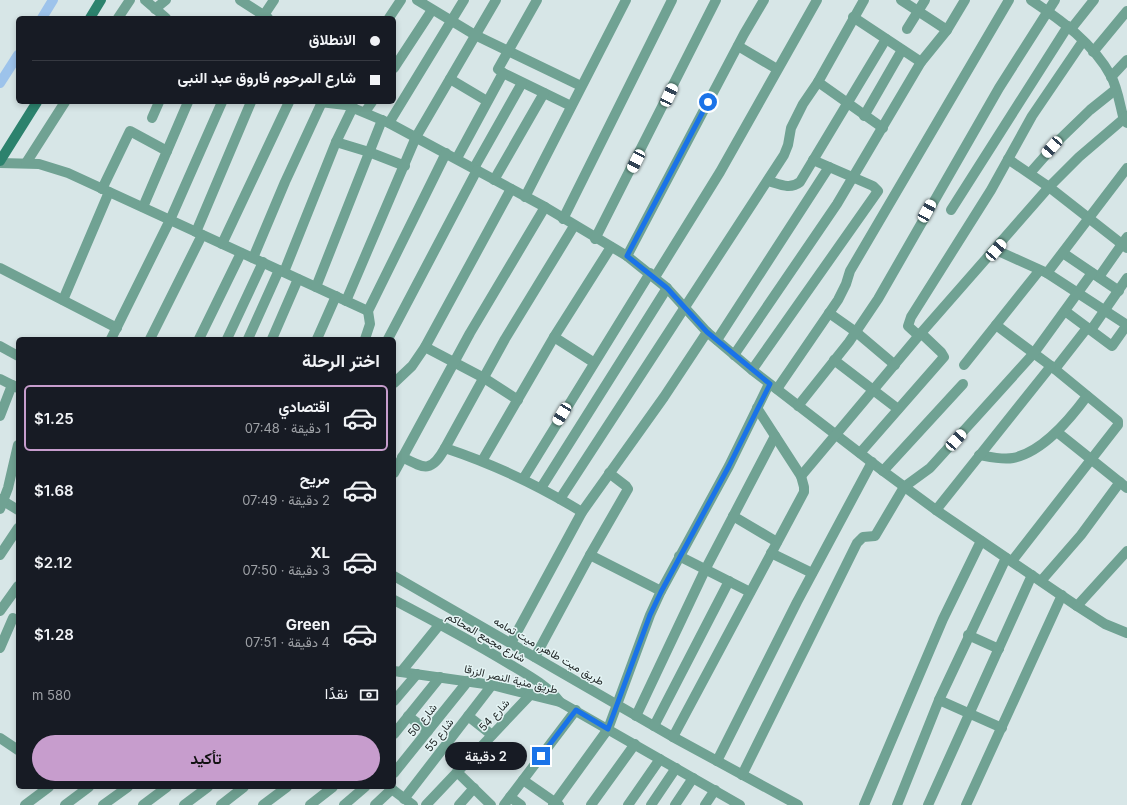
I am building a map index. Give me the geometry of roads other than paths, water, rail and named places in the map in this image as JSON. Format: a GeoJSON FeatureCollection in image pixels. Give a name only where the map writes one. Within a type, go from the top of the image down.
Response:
{"type":"FeatureCollection","features":[{"type":"Feature","properties":{"kind":"main road"},"geometry":{"type":"LineString","coordinates":[[91,16],[102,0]]}},
{"type":"Feature","properties":{"kind":"main road"},"geometry":{"type":"LineString","coordinates":[[0,162],[37,104]]}},
{"type":"Feature","properties":{"kind":"street"},"geometry":{"type":"LineString","coordinates":[[119,16],[130,0]]}},
{"type":"Feature","properties":{"kind":"street"},"geometry":{"type":"LineString","coordinates":[[145,0],[164,16]]}},
{"type":"Feature","properties":{"kind":"street"},"geometry":{"type":"LineString","coordinates":[[155,9],[166,0]]}},
{"type":"Feature","properties":{"kind":"street"},"geometry":{"type":"LineString","coordinates":[[240,0],[264,16]]}},
{"type":"Feature","properties":{"kind":"street"},"geometry":{"type":"LineString","coordinates":[[266,16],[274,0]]}},
{"type":"Feature","properties":{"kind":"street"},"geometry":{"type":"LineString","coordinates":[[391,16],[401,0]]}},
{"type":"Feature","properties":{"kind":"street"},"geometry":{"type":"LineString","coordinates":[[316,287],[369,152],[385,121],[464,0]]}},
{"type":"Feature","properties":{"kind":"street"},"geometry":{"type":"LineString","coordinates":[[346,301],[405,166],[416,137],[496,0]]}},
{"type":"Feature","properties":{"kind":"street"},"geometry":{"type":"LineString","coordinates":[[537,0],[498,69],[503,73],[571,106]]}},
{"type":"Feature","properties":{"kind":"street"},"geometry":{"type":"LineString","coordinates":[[524,197],[626,0]]}},
{"type":"Feature","properties":{"kind":"street"},"geometry":{"type":"LineString","coordinates":[[563,219],[672,0]]}},
{"type":"Feature","properties":{"kind":"street"},"geometry":{"type":"LineString","coordinates":[[595,238],[716,0]]}},
{"type":"Feature","properties":{"kind":"street"},"geometry":{"type":"LineString","coordinates":[[627,256],[738,46],[764,0]]}},
{"type":"Feature","properties":{"kind":"street"},"geometry":{"type":"LineString","coordinates":[[523,479],[593,362],[720,172],[817,0]]}},
{"type":"Feature","properties":{"kind":"street"},"geometry":{"type":"LineString","coordinates":[[560,499],[768,180],[788,145],[791,128],[803,104],[818,82],[853,16],[864,0]]}},
{"type":"Feature","properties":{"kind":"street"},"geometry":{"type":"LineString","coordinates":[[901,0],[946,30]]}},
{"type":"Feature","properties":{"kind":"street"},"geometry":{"type":"LineString","coordinates":[[907,29],[926,0]]}},
{"type":"Feature","properties":{"kind":"street"},"geometry":{"type":"LineString","coordinates":[[734,355],[854,177],[921,62],[946,30],[966,0]]}},
{"type":"Feature","properties":{"kind":"street"},"geometry":{"type":"LineString","coordinates":[[523,780],[556,804],[608,729],[650,615],[679,556],[729,466],[757,408],[829,313],[846,284],[850,271],[1009,0]]}},
{"type":"Feature","properties":{"kind":"street"},"geometry":{"type":"LineString","coordinates":[[801,476],[920,335],[996,250],[1049,187],[1084,152],[1126,120],[1111,77],[1093,52],[1070,28],[1031,0]]}},
{"type":"Feature","properties":{"kind":"street"},"geometry":{"type":"LineString","coordinates":[[798,406],[856,332],[878,299],[999,88],[1055,0]]}},
{"type":"Feature","properties":{"kind":"street"},"geometry":{"type":"LineString","coordinates":[[951,210],[1070,28],[1094,0]]}},
{"type":"Feature","properties":{"kind":"street"},"geometry":{"type":"LineString","coordinates":[[396,64],[426,4],[451,22],[581,86]]}},
{"type":"Feature","properties":{"kind":"street"},"geometry":{"type":"LineString","coordinates":[[1093,52],[1127,11]]}},
{"type":"Feature","properties":{"kind":"street"},"geometry":{"type":"LineString","coordinates":[[853,16],[921,62]]}},
{"type":"Feature","properties":{"kind":"street"},"geometry":{"type":"LineString","coordinates":[[768,180],[788,187],[795,186],[800,182],[846,103],[886,39]]}},
{"type":"Feature","properties":{"kind":"street"},"geometry":{"type":"LineString","coordinates":[[860,453],[944,357],[942,352],[908,326],[911,317],[991,190],[1032,116],[1083,40]]}},
{"type":"Feature","properties":{"kind":"street"},"geometry":{"type":"LineString","coordinates":[[738,46],[777,69]]}},
{"type":"Feature","properties":{"kind":"street"},"geometry":{"type":"LineString","coordinates":[[864,116],[902,50]]}},
{"type":"Feature","properties":{"kind":"street"},"geometry":{"type":"LineString","coordinates":[[1111,77],[1127,60]]}},
{"type":"Feature","properties":{"kind":"street"},"geometry":{"type":"LineString","coordinates":[[457,158],[487,100],[503,73]]}},
{"type":"Feature","properties":{"kind":"street"},"geometry":{"type":"LineString","coordinates":[[450,80],[487,100]]}},
{"type":"Feature","properties":{"kind":"street"},"geometry":{"type":"LineString","coordinates":[[389,337],[475,169],[522,82]]}},
{"type":"Feature","properties":{"kind":"street"},"geometry":{"type":"LineString","coordinates":[[818,82],[883,128]]}},
{"type":"Feature","properties":{"kind":"street"},"geometry":{"type":"LineString","coordinates":[[1030,174],[1060,139],[1090,110],[1115,90]]}},
{"type":"Feature","properties":{"kind":"street"},"geometry":{"type":"LineString","coordinates":[[494,180],[544,93]]}},
{"type":"Feature","properties":{"kind":"street"},"geometry":{"type":"LineString","coordinates":[[26,163],[64,104]]}},
{"type":"Feature","properties":{"kind":"street"},"geometry":{"type":"LineString","coordinates":[[152,118],[158,104]]}},
{"type":"Feature","properties":{"kind":"street"},"geometry":{"type":"LineString","coordinates":[[143,207],[187,104]]}},
{"type":"Feature","properties":{"kind":"street"},"geometry":{"type":"LineString","coordinates":[[112,337],[170,220],[221,104]]}},
{"type":"Feature","properties":{"kind":"street"},"geometry":{"type":"LineString","coordinates":[[151,337],[199,233],[250,104]]}},
{"type":"Feature","properties":{"kind":"street"},"geometry":{"type":"LineString","coordinates":[[222,244],[288,104]]}},
{"type":"Feature","properties":{"kind":"street"},"geometry":{"type":"LineString","coordinates":[[228,337],[258,260],[285,182],[320,104]]}},
{"type":"Feature","properties":{"kind":"street"},"geometry":{"type":"LineString","coordinates":[[341,104],[353,107],[385,121],[446,152],[511,190],[545,207],[574,226],[627,256],[667,288],[685,306],[707,332],[734,355],[904,487],[1077,606],[1105,624],[1127,633]]}},
{"type":"Feature","properties":{"kind":"street"},"geometry":{"type":"LineString","coordinates":[[365,112],[371,104]]}},
{"type":"Feature","properties":{"kind":"street"},"geometry":{"type":"LineString","coordinates":[[249,337],[281,271],[336,142],[353,107]]}},
{"type":"Feature","properties":{"kind":"street"},"geometry":{"type":"LineString","coordinates":[[63,300],[105,190],[130,131],[167,151]]}},
{"type":"Feature","properties":{"kind":"street"},"geometry":{"type":"LineString","coordinates":[[336,142],[369,152],[405,166]]}},
{"type":"Feature","properties":{"kind":"street"},"geometry":{"type":"LineString","coordinates":[[365,337],[370,324],[368,311],[446,152]]}},
{"type":"Feature","properties":{"kind":"street"},"geometry":{"type":"LineString","coordinates":[[742,775],[857,542],[863,537],[875,536],[904,487],[930,468],[1034,354],[1077,294],[1125,243],[1088,219],[1049,187],[1008,159]]}},
{"type":"Feature","properties":{"kind":"street"},"geometry":{"type":"LineString","coordinates":[[752,370],[878,191],[876,188],[854,177],[813,160]]}},
{"type":"Feature","properties":{"kind":"street"},"geometry":{"type":"LineString","coordinates":[[0,162],[26,163],[53,168],[143,207],[368,311]]}},
{"type":"Feature","properties":{"kind":"street"},"geometry":{"type":"LineString","coordinates":[[717,340],[829,167]]}},
{"type":"Feature","properties":{"kind":"street"},"geometry":{"type":"LineString","coordinates":[[964,365],[1043,272],[1063,253],[1127,168]]}},
{"type":"Feature","properties":{"kind":"street"},"geometry":{"type":"LineString","coordinates":[[396,381],[412,366],[425,347],[511,190]]}},
{"type":"Feature","properties":{"kind":"street"},"geometry":{"type":"LineString","coordinates":[[396,469],[454,361],[545,207]]}},
{"type":"Feature","properties":{"kind":"street"},"geometry":{"type":"LineString","coordinates":[[402,457],[421,466],[429,467],[435,464],[574,226]]}},
{"type":"Feature","properties":{"kind":"street"},"geometry":{"type":"LineString","coordinates":[[482,461],[554,337],[611,247]]}},
{"type":"Feature","properties":{"kind":"street"},"geometry":{"type":"LineString","coordinates":[[996,250],[1043,272],[1127,325],[1112,346],[1066,311]]}},
{"type":"Feature","properties":{"kind":"street"},"geometry":{"type":"LineString","coordinates":[[200,337],[241,253]]}},
{"type":"Feature","properties":{"kind":"street"},"geometry":{"type":"LineString","coordinates":[[1063,253],[1119,291]]}},
{"type":"Feature","properties":{"kind":"street"},"geometry":{"type":"LineString","coordinates":[[0,268],[117,328]]}},
{"type":"Feature","properties":{"kind":"street"},"geometry":{"type":"LineString","coordinates":[[936,510],[1053,367],[1105,312],[1127,278]]}},
{"type":"Feature","properties":{"kind":"street"},"geometry":{"type":"LineString","coordinates":[[273,337],[298,279]]}},
{"type":"Feature","properties":{"kind":"street"},"geometry":{"type":"LineString","coordinates":[[541,488],[667,288]]}},
{"type":"Feature","properties":{"kind":"street"},"geometry":{"type":"LineString","coordinates":[[319,337],[336,296]]}},
{"type":"Feature","properties":{"kind":"street"},"geometry":{"type":"LineString","coordinates":[[829,313],[856,332],[895,365]]}},
{"type":"Feature","properties":{"kind":"street"},"geometry":{"type":"LineString","coordinates":[[897,805],[939,700],[968,635],[1009,559],[1118,425],[1118,421],[1053,367],[996,326]]}},
{"type":"Feature","properties":{"kind":"street"},"geometry":{"type":"LineString","coordinates":[[511,643],[582,512],[660,403],[707,332]]}},
{"type":"Feature","properties":{"kind":"street"},"geometry":{"type":"LineString","coordinates":[[554,337],[593,362]]}},
{"type":"Feature","properties":{"kind":"street"},"geometry":{"type":"LineString","coordinates":[[0,346],[16,355]]}},
{"type":"Feature","properties":{"kind":"street"},"geometry":{"type":"LineString","coordinates":[[425,347],[484,378],[518,400]]}},
{"type":"Feature","properties":{"kind":"street"},"geometry":{"type":"LineString","coordinates":[[834,360],[898,409]]}},
{"type":"Feature","properties":{"kind":"street"},"geometry":{"type":"LineString","coordinates":[[0,379],[15,387],[0,416]]}},
{"type":"Feature","properties":{"kind":"street"},"geometry":{"type":"LineString","coordinates":[[883,471],[963,384]]}},
{"type":"Feature","properties":{"kind":"street"},"geometry":{"type":"LineString","coordinates":[[980,455],[999,459],[1014,458],[1033,449],[1057,432],[1087,396]]}},
{"type":"Feature","properties":{"kind":"street"},"geometry":{"type":"LineString","coordinates":[[673,736],[804,492],[801,476],[757,408]]}},
{"type":"Feature","properties":{"kind":"street"},"geometry":{"type":"LineString","coordinates":[[1041,581],[1124,485],[1057,432]]}},
{"type":"Feature","properties":{"kind":"street"},"geometry":{"type":"LineString","coordinates":[[636,716],[705,570],[775,436]]}},
{"type":"Feature","properties":{"kind":"street"},"geometry":{"type":"LineString","coordinates":[[445,448],[482,461],[523,479],[582,512]]}},
{"type":"Feature","properties":{"kind":"street"},"geometry":{"type":"LineString","coordinates":[[16,452],[1,503],[16,509]]}},
{"type":"Feature","properties":{"kind":"street"},"geometry":{"type":"LineString","coordinates":[[717,761],[812,573],[872,462]]}},
{"type":"Feature","properties":{"kind":"street"},"geometry":{"type":"LineString","coordinates":[[535,657],[590,555],[628,489],[609,473]]}},
{"type":"Feature","properties":{"kind":"street"},"geometry":{"type":"LineString","coordinates":[[733,516],[777,542]]}},
{"type":"Feature","properties":{"kind":"street"},"geometry":{"type":"LineString","coordinates":[[0,555],[16,531]]}},
{"type":"Feature","properties":{"kind":"street"},"geometry":{"type":"LineString","coordinates":[[864,805],[943,619],[981,540]]}},
{"type":"Feature","properties":{"kind":"street"},"geometry":{"type":"LineString","coordinates":[[1077,606],[1127,551]]}},
{"type":"Feature","properties":{"kind":"street"},"geometry":{"type":"LineString","coordinates":[[771,553],[812,573]]}},
{"type":"Feature","properties":{"kind":"street"},"geometry":{"type":"LineString","coordinates":[[590,555],[661,592]]}},
{"type":"Feature","properties":{"kind":"street"},"geometry":{"type":"LineString","coordinates":[[679,556],[750,592]]}},
{"type":"Feature","properties":{"kind":"street"},"geometry":{"type":"LineString","coordinates":[[928,805],[1032,575]]}},
{"type":"Feature","properties":{"kind":"street","name":"طريق ميت طاهر, ميت تمامه"},"geometry":{"type":"LineString","coordinates":[[396,577],[636,716],[798,805]]}},
{"type":"Feature","properties":{"kind":"street"},"geometry":{"type":"LineString","coordinates":[[654,726],[729,581]]}},
{"type":"Feature","properties":{"kind":"street"},"geometry":{"type":"LineString","coordinates":[[0,648],[16,618],[0,612],[16,589]]}},
{"type":"Feature","properties":{"kind":"street"},"geometry":{"type":"LineString","coordinates":[[966,805],[1062,595]]}},
{"type":"Feature","properties":{"kind":"street","name":"شارع مجمع المحاكم"},"geometry":{"type":"LineString","coordinates":[[396,601],[440,624],[545,686],[560,702]]}},
{"type":"Feature","properties":{"kind":"street"},"geometry":{"type":"LineString","coordinates":[[398,672],[440,624]]}},
{"type":"Feature","properties":{"kind":"street"},"geometry":{"type":"LineString","coordinates":[[968,635],[999,649]]}},
{"type":"Feature","properties":{"kind":"street","name":"طريق منية النصر الزرقا"},"geometry":{"type":"LineString","coordinates":[[398,672],[492,685],[560,702],[715,790],[735,804]]}},
{"type":"Feature","properties":{"kind":"street"},"geometry":{"type":"LineString","coordinates":[[396,699],[417,674]]}},
{"type":"Feature","properties":{"kind":"street"},"geometry":{"type":"LineString","coordinates":[[396,731],[440,677]]}},
{"type":"Feature","properties":{"kind":"street","name":"شارع 50"},"geometry":{"type":"LineString","coordinates":[[396,770],[468,681]]}},
{"type":"Feature","properties":{"kind":"street","name":"شارع 55"},"geometry":{"type":"LineString","coordinates":[[404,798],[492,685]]}},
{"type":"Feature","properties":{"kind":"street","name":"شارع 54"},"geometry":{"type":"LineString","coordinates":[[426,805],[530,694]]}},
{"type":"Feature","properties":{"kind":"street"},"geometry":{"type":"LineString","coordinates":[[939,700],[1002,728]]}},
{"type":"Feature","properties":{"kind":"street"},"geometry":{"type":"LineString","coordinates":[[521,805],[507,801],[576,710]]}},
{"type":"Feature","properties":{"kind":"street"},"geometry":{"type":"LineString","coordinates":[[408,716],[428,731]]}},
{"type":"Feature","properties":{"kind":"street"},"geometry":{"type":"LineString","coordinates":[[468,716],[492,735]]}},
{"type":"Feature","properties":{"kind":"street"},"geometry":{"type":"LineString","coordinates":[[0,738],[16,749]]}},
{"type":"Feature","properties":{"kind":"street"},"geometry":{"type":"LineString","coordinates":[[591,805],[635,744]]}},
{"type":"Feature","properties":{"kind":"street"},"geometry":{"type":"LineString","coordinates":[[628,805],[660,759]]}},
{"type":"Feature","properties":{"kind":"street"},"geometry":{"type":"LineString","coordinates":[[652,805],[676,768]]}},
{"type":"Feature","properties":{"kind":"street"},"geometry":{"type":"LineString","coordinates":[[457,772],[491,805]]}},
{"type":"Feature","properties":{"kind":"street"},"geometry":{"type":"LineString","coordinates":[[675,805],[693,778]]}},
{"type":"Feature","properties":{"kind":"street"},"geometry":{"type":"LineString","coordinates":[[459,805],[474,788]]}},
{"type":"Feature","properties":{"kind":"street"},"geometry":{"type":"LineString","coordinates":[[25,805],[46,789]]}},
{"type":"Feature","properties":{"kind":"street"},"geometry":{"type":"LineString","coordinates":[[65,805],[87,789]]}},
{"type":"Feature","properties":{"kind":"street"},"geometry":{"type":"LineString","coordinates":[[103,805],[125,789]]}},
{"type":"Feature","properties":{"kind":"street"},"geometry":{"type":"LineString","coordinates":[[143,805],[165,789]]}},
{"type":"Feature","properties":{"kind":"street"},"geometry":{"type":"LineString","coordinates":[[184,805],[205,789]]}},
{"type":"Feature","properties":{"kind":"street"},"geometry":{"type":"LineString","coordinates":[[221,805],[241,789]]}},
{"type":"Feature","properties":{"kind":"street"},"geometry":{"type":"LineString","coordinates":[[263,805],[284,789]]}},
{"type":"Feature","properties":{"kind":"street"},"geometry":{"type":"LineString","coordinates":[[310,805],[330,789]]}},
{"type":"Feature","properties":{"kind":"street"},"geometry":{"type":"LineString","coordinates":[[344,805],[363,789]]}},
{"type":"Feature","properties":{"kind":"street"},"geometry":{"type":"LineString","coordinates":[[375,805],[390,789]]}},
{"type":"Feature","properties":{"kind":"street"},"geometry":{"type":"LineString","coordinates":[[392,789],[413,805]]}},
{"type":"Feature","properties":{"kind":"street"},"geometry":{"type":"LineString","coordinates":[[705,805],[715,790]]}},
{"type":"Feature","properties":{"kind":"street"},"geometry":{"type":"LineString","coordinates":[[114,797],[121,805]]}},
{"type":"Feature","properties":{"kind":"waterway"},"geometry":{"type":"LineString","coordinates":[[43,16],[53,0]]}},
{"type":"Feature","properties":{"kind":"waterway"},"geometry":{"type":"LineString","coordinates":[[0,83],[16,58]]}}]}
